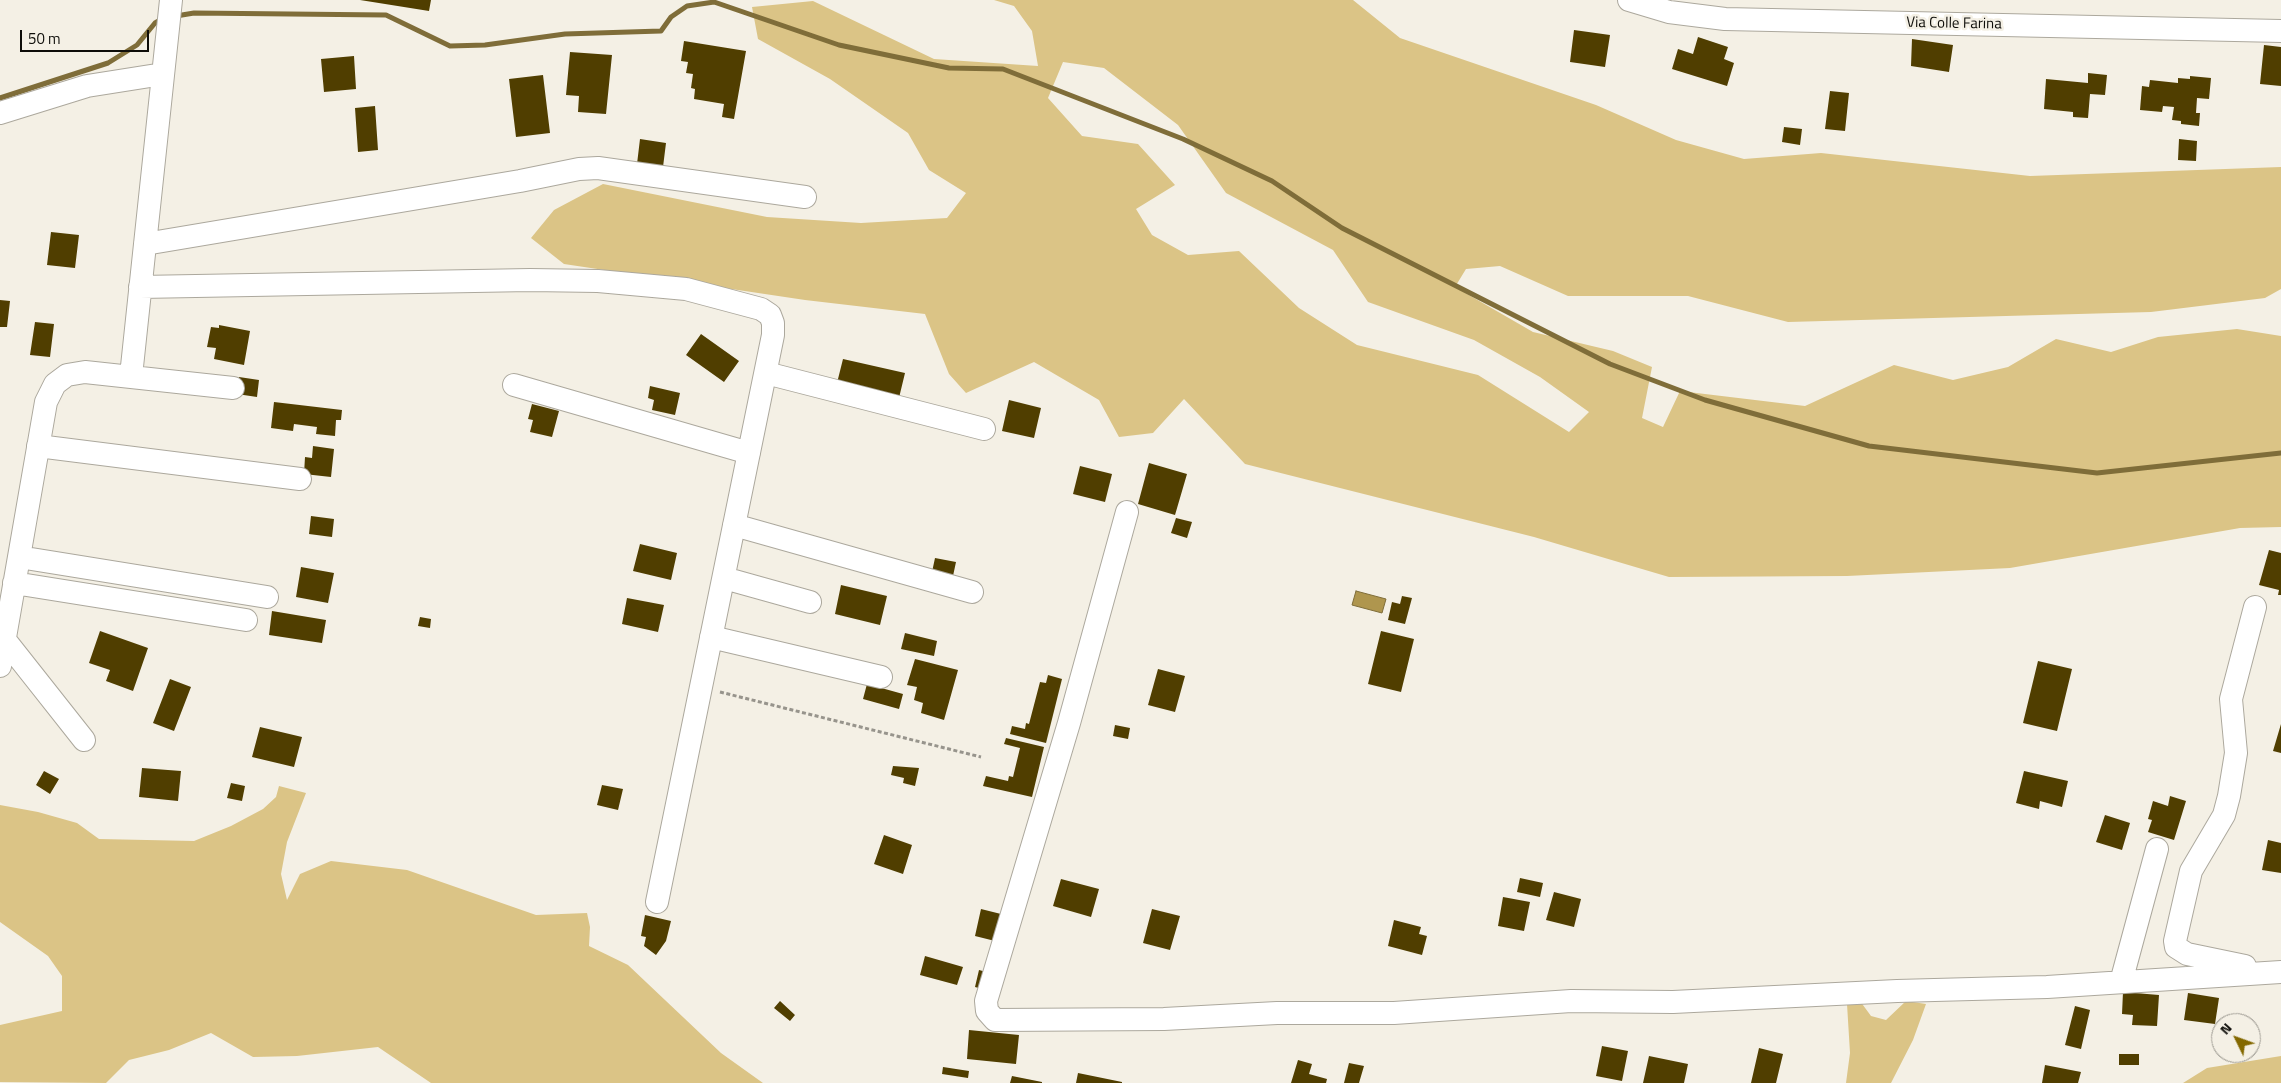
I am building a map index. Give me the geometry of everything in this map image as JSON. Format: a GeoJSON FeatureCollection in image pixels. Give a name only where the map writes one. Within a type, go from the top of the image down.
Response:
{"type":"FeatureCollection","features":[{"type":"Feature","properties":{"kind":"street","name":"Via Colle Farina"},"geometry":{"type":"LineString","coordinates":[[1629,0],[1668,12],[1725,18],[2281,31]]}},
{"type":"Feature","properties":{"kind":"street"},"geometry":{"type":"LineString","coordinates":[[131,376],[171,3]]}},
{"type":"Feature","properties":{"kind":"street"},"geometry":{"type":"LineString","coordinates":[[0,113],[87,86],[163,74]]}},
{"type":"Feature","properties":{"kind":"street"},"geometry":{"type":"LineString","coordinates":[[145,244],[520,181],[578,169],[598,168],[804,197]]}},
{"type":"Feature","properties":{"kind":"street"},"geometry":{"type":"LineString","coordinates":[[140,287],[530,280],[598,281],[686,289],[761,309],[770,315],[774,329],[766,373],[657,902]]}},
{"type":"Feature","properties":{"kind":"street"},"geometry":{"type":"LineString","coordinates":[[0,666],[46,402],[60,378],[85,372],[234,388]]}},
{"type":"Feature","properties":{"kind":"street"},"geometry":{"type":"LineString","coordinates":[[766,373],[984,429]]}},
{"type":"Feature","properties":{"kind":"street"},"geometry":{"type":"LineString","coordinates":[[514,385],[749,453]]}},
{"type":"Feature","properties":{"kind":"street"},"geometry":{"type":"LineString","coordinates":[[38,446],[300,479]]}},
{"type":"Feature","properties":{"kind":"street"},"geometry":{"type":"LineString","coordinates":[[1127,512],[1068,723],[986,1001],[987,1011],[995,1020],[1164,1019],[1277,1013],[1394,1013],[1571,1001],[1673,1002],[2121,982],[2277,972]]}},
{"type":"Feature","properties":{"kind":"street"},"geometry":{"type":"LineString","coordinates":[[734,525],[972,592]]}},
{"type":"Feature","properties":{"kind":"street"},"geometry":{"type":"LineString","coordinates":[[19,557],[267,597]]}},
{"type":"Feature","properties":{"kind":"street"},"geometry":{"type":"LineString","coordinates":[[724,578],[810,602]]}},
{"type":"Feature","properties":{"kind":"street"},"geometry":{"type":"LineString","coordinates":[[14,583],[246,620]]}},
{"type":"Feature","properties":{"kind":"street"},"geometry":{"type":"LineString","coordinates":[[2255,607],[2231,699],[2236,754],[2229,796],[2221,821],[2191,871],[2175,941],[2176,946],[2187,954],[2277,972]]}},
{"type":"Feature","properties":{"kind":"street"},"geometry":{"type":"LineString","coordinates":[[711,637],[881,677]]}},
{"type":"Feature","properties":{"kind":"street"},"geometry":{"type":"LineString","coordinates":[[5,640],[84,740]]}},
{"type":"Feature","properties":{"kind":"street"},"geometry":{"type":"LineString","coordinates":[[2121,982],[2157,849]]}},
{"type":"Feature","properties":{"kind":"path"},"geometry":{"type":"LineString","coordinates":[[701,687],[981,757]]}},
{"type":"Feature","properties":{"kind":"shaded area"},"geometry":{"type":"Polygon","coordinates":[[[994,0],[1353,0],[1400,38],[1596,105],[1676,140],[1744,159],[1821,153],[2030,176],[2281,167],[2281,289],[2265,298],[2151,312],[1788,322],[1688,296],[1568,296],[1500,266],[1466,269],[1455,287],[1533,332],[1613,351],[1652,367],[1642,418],[1663,427],[1680,391],[1805,406],[1894,365],[1953,380],[2008,367],[2056,339],[2111,352],[2158,337],[2237,329],[2281,336],[2281,527],[2240,528],[2010,568],[1847,576],[1669,577],[1534,537],[1245,464],[1184,399],[1153,433],[1119,437],[1099,400],[1034,362],[966,393],[949,374],[925,314],[805,300],[564,264],[531,238],[554,210],[603,184],[767,217],[861,223],[947,218],[966,193],[929,170],[908,133],[830,79],[758,39],[752,7],[813,1],[934,59],[1038,66],[1032,31],[1014,6],[994,0]],[[1063,62],[1048,98],[1082,136],[1138,144],[1175,185],[1136,209],[1152,235],[1188,255],[1239,251],[1299,308],[1357,345],[1478,375],[1569,432],[1589,412],[1540,377],[1474,340],[1368,302],[1333,250],[1226,193],[1178,125],[1104,68],[1063,62]]]}},
{"type":"Feature","properties":{"kind":"shaded area"},"geometry":{"type":"Polygon","coordinates":[[[1356,591],[1386,599],[1382,613],[1352,605],[1356,591]]]}},
{"type":"Feature","properties":{"kind":"shaded area"},"geometry":{"type":"Polygon","coordinates":[[[279,786],[306,793],[287,842],[281,874],[287,900],[300,874],[331,861],[407,870],[536,915],[587,913],[590,927],[589,946],[628,965],[721,1053],[763,1083],[431,1083],[378,1047],[297,1056],[253,1057],[211,1033],[169,1050],[129,1060],[106,1083],[0,1082],[0,1025],[62,1011],[62,976],[48,956],[0,922],[0,805],[38,812],[77,823],[99,839],[194,841],[231,826],[263,809],[276,797],[279,786]]]}},
{"type":"Feature","properties":{"kind":"shaded area"},"geometry":{"type":"Polygon","coordinates":[[[1860,1001],[1871,1016],[1886,1020],[1906,1001],[1926,1004],[1913,1040],[1891,1083],[1846,1083],[1850,1053],[1847,1004],[1860,1001]]]}},
{"type":"Feature","properties":{"kind":"shaded area"},"geometry":{"type":"Polygon","coordinates":[[[2281,1056],[2281,1083],[2183,1083],[2207,1068],[2238,1063],[2261,1063],[2261,1059],[2281,1056]]]}},
{"type":"Feature","properties":{"kind":"building"},"geometry":{"type":"Polygon","coordinates":[[[360,0],[431,0],[429,11],[360,0]]]}},
{"type":"Feature","properties":{"kind":"building"},"geometry":{"type":"Polygon","coordinates":[[[1574,30],[1610,35],[1605,67],[1570,62],[1574,30]]]}},
{"type":"Feature","properties":{"kind":"building"},"geometry":{"type":"Polygon","coordinates":[[[1698,37],[1728,47],[1724,59],[1734,63],[1727,86],[1672,69],[1678,49],[1693,54],[1698,37]]]}},
{"type":"Feature","properties":{"kind":"building"},"geometry":{"type":"Polygon","coordinates":[[[1912,39],[1953,45],[1949,72],[1911,66],[1912,39]]]}},
{"type":"Feature","properties":{"kind":"building"},"geometry":{"type":"Polygon","coordinates":[[[684,41],[746,51],[734,119],[722,117],[724,104],[694,99],[695,89],[691,88],[693,74],[686,73],[688,62],[681,61],[684,41]]]}},
{"type":"Feature","properties":{"kind":"building"},"geometry":{"type":"Polygon","coordinates":[[[2264,45],[2281,47],[2281,86],[2260,84],[2264,45]]]}},
{"type":"Feature","properties":{"kind":"building"},"geometry":{"type":"Polygon","coordinates":[[[570,52],[612,55],[606,114],[578,112],[579,96],[566,95],[570,52]]]}},
{"type":"Feature","properties":{"kind":"building"},"geometry":{"type":"Polygon","coordinates":[[[354,56],[356,89],[324,92],[321,59],[354,56]]]}},
{"type":"Feature","properties":{"kind":"building"},"geometry":{"type":"Polygon","coordinates":[[[2088,73],[2107,75],[2105,95],[2090,94],[2088,118],[2073,117],[2073,112],[2044,109],[2046,79],[2088,83],[2088,73]]]}},
{"type":"Feature","properties":{"kind":"building"},"geometry":{"type":"Polygon","coordinates":[[[543,75],[550,133],[516,137],[509,79],[543,75]]]}},
{"type":"Feature","properties":{"kind":"building"},"geometry":{"type":"Polygon","coordinates":[[[2190,76],[2211,78],[2209,99],[2197,98],[2196,113],[2200,113],[2199,126],[2181,124],[2181,121],[2172,120],[2174,107],[2163,106],[2162,112],[2140,110],[2142,86],[2149,87],[2150,80],[2178,83],[2178,78],[2190,79],[2190,76]]]}},
{"type":"Feature","properties":{"kind":"building"},"geometry":{"type":"Polygon","coordinates":[[[1830,91],[1849,93],[1845,131],[1825,129],[1830,91]]]}},
{"type":"Feature","properties":{"kind":"building"},"geometry":{"type":"Polygon","coordinates":[[[375,106],[378,150],[358,152],[355,108],[375,106]]]}},
{"type":"Feature","properties":{"kind":"building"},"geometry":{"type":"Polygon","coordinates":[[[1784,127],[1802,129],[1800,145],[1782,142],[1784,127]]]}},
{"type":"Feature","properties":{"kind":"building"},"geometry":{"type":"Polygon","coordinates":[[[640,139],[666,143],[663,167],[637,164],[640,139]]]}},
{"type":"Feature","properties":{"kind":"building"},"geometry":{"type":"Polygon","coordinates":[[[2179,139],[2197,141],[2196,161],[2178,160],[2179,139]]]}},
{"type":"Feature","properties":{"kind":"building"},"geometry":{"type":"Polygon","coordinates":[[[51,232],[79,235],[75,268],[47,265],[51,232]]]}},
{"type":"Feature","properties":{"kind":"building"},"geometry":{"type":"Polygon","coordinates":[[[0,300],[10,301],[7,327],[0,327],[0,300]]]}},
{"type":"Feature","properties":{"kind":"building"},"geometry":{"type":"Polygon","coordinates":[[[35,322],[54,324],[50,357],[30,355],[35,322]]]}},
{"type":"Feature","properties":{"kind":"building"},"geometry":{"type":"Polygon","coordinates":[[[219,325],[250,331],[244,365],[214,359],[216,348],[207,347],[211,327],[219,328],[219,325]]]}},
{"type":"Feature","properties":{"kind":"building"},"geometry":{"type":"Polygon","coordinates":[[[701,334],[739,361],[724,382],[686,355],[701,334]]]}},
{"type":"Feature","properties":{"kind":"building"},"geometry":{"type":"Polygon","coordinates":[[[843,359],[905,373],[898,402],[836,387],[843,359]]]}},
{"type":"Feature","properties":{"kind":"building"},"geometry":{"type":"Polygon","coordinates":[[[239,377],[259,380],[257,397],[237,394],[239,377]]]}},
{"type":"Feature","properties":{"kind":"building"},"geometry":{"type":"Polygon","coordinates":[[[650,386],[680,393],[675,415],[652,410],[654,400],[648,398],[650,386]]]}},
{"type":"Feature","properties":{"kind":"building"},"geometry":{"type":"Polygon","coordinates":[[[1009,400],[1041,408],[1034,438],[1002,431],[1009,400]]]}},
{"type":"Feature","properties":{"kind":"building"},"geometry":{"type":"Polygon","coordinates":[[[274,402],[342,410],[341,420],[336,420],[335,436],[316,434],[317,427],[294,424],[293,431],[271,428],[274,402]]]}},
{"type":"Feature","properties":{"kind":"building"},"geometry":{"type":"Polygon","coordinates":[[[532,404],[559,411],[552,437],[530,432],[533,420],[528,419],[532,404]]]}},
{"type":"Feature","properties":{"kind":"building"},"geometry":{"type":"Polygon","coordinates":[[[313,446],[334,449],[331,477],[304,474],[305,457],[312,458],[313,446]]]}},
{"type":"Feature","properties":{"kind":"building"},"geometry":{"type":"Polygon","coordinates":[[[1149,463],[1187,474],[1175,515],[1138,504],[1149,463]]]}},
{"type":"Feature","properties":{"kind":"building"},"geometry":{"type":"Polygon","coordinates":[[[1080,466],[1112,474],[1105,502],[1073,494],[1080,466]]]}},
{"type":"Feature","properties":{"kind":"building"},"geometry":{"type":"Polygon","coordinates":[[[311,516],[334,519],[332,537],[309,534],[311,516]]]}},
{"type":"Feature","properties":{"kind":"building"},"geometry":{"type":"Polygon","coordinates":[[[1176,518],[1192,522],[1187,538],[1171,533],[1176,518]]]}},
{"type":"Feature","properties":{"kind":"building"},"geometry":{"type":"Polygon","coordinates":[[[640,544],[677,553],[671,580],[633,571],[640,544]]]}},
{"type":"Feature","properties":{"kind":"building"},"geometry":{"type":"Polygon","coordinates":[[[2269,550],[2281,553],[2281,595],[2278,595],[2279,590],[2259,585],[2269,550]]]}},
{"type":"Feature","properties":{"kind":"building"},"geometry":{"type":"Polygon","coordinates":[[[935,558],[956,562],[953,576],[932,572],[935,558]]]}},
{"type":"Feature","properties":{"kind":"building"},"geometry":{"type":"Polygon","coordinates":[[[301,567],[334,573],[328,603],[296,597],[301,567]]]}},
{"type":"Feature","properties":{"kind":"building"},"geometry":{"type":"Polygon","coordinates":[[[841,585],[887,596],[880,625],[835,614],[841,585]]]}},
{"type":"Feature","properties":{"kind":"building"},"geometry":{"type":"Polygon","coordinates":[[[1402,596],[1412,598],[1405,624],[1388,620],[1392,602],[1400,604],[1402,596]]]}},
{"type":"Feature","properties":{"kind":"building"},"geometry":{"type":"Polygon","coordinates":[[[627,598],[664,605],[658,632],[622,624],[627,598]]]}},
{"type":"Feature","properties":{"kind":"building"},"geometry":{"type":"Polygon","coordinates":[[[272,611],[326,620],[322,643],[269,635],[272,611]]]}},
{"type":"Feature","properties":{"kind":"building"},"geometry":{"type":"Polygon","coordinates":[[[420,617],[431,619],[430,628],[418,626],[420,617]]]}},
{"type":"Feature","properties":{"kind":"building"},"geometry":{"type":"Polygon","coordinates":[[[100,631],[148,648],[133,691],[106,681],[110,670],[89,663],[100,631]]]}},
{"type":"Feature","properties":{"kind":"building"},"geometry":{"type":"Polygon","coordinates":[[[1381,631],[1414,639],[1401,692],[1368,684],[1381,631]]]}},
{"type":"Feature","properties":{"kind":"building"},"geometry":{"type":"Polygon","coordinates":[[[905,633],[937,641],[934,656],[901,649],[905,633]]]}},
{"type":"Feature","properties":{"kind":"building"},"geometry":{"type":"Polygon","coordinates":[[[915,659],[958,670],[944,720],[921,713],[923,703],[914,700],[917,687],[907,685],[915,659]]]}},
{"type":"Feature","properties":{"kind":"building"},"geometry":{"type":"Polygon","coordinates":[[[2038,661],[2072,669],[2057,731],[2023,723],[2038,661]]]}},
{"type":"Feature","properties":{"kind":"building"},"geometry":{"type":"Polygon","coordinates":[[[1158,669],[1185,676],[1175,712],[1148,705],[1158,669]]]}},
{"type":"Feature","properties":{"kind":"building"},"geometry":{"type":"Polygon","coordinates":[[[1048,675],[1062,679],[1046,743],[1010,734],[1012,726],[1025,729],[1026,723],[1029,724],[1040,682],[1046,683],[1048,675]]]}},
{"type":"Feature","properties":{"kind":"building"},"geometry":{"type":"Polygon","coordinates":[[[170,679],[191,687],[174,731],[153,723],[170,679]]]}},
{"type":"Feature","properties":{"kind":"building"},"geometry":{"type":"Polygon","coordinates":[[[867,684],[903,694],[899,709],[863,699],[867,684]]]}},
{"type":"Feature","properties":{"kind":"building"},"geometry":{"type":"Polygon","coordinates":[[[2281,724],[2281,753],[2273,751],[2281,724]]]}},
{"type":"Feature","properties":{"kind":"building"},"geometry":{"type":"Polygon","coordinates":[[[1115,725],[1130,728],[1128,739],[1113,736],[1115,725]]]}},
{"type":"Feature","properties":{"kind":"building"},"geometry":{"type":"Polygon","coordinates":[[[260,727],[302,737],[294,767],[252,757],[260,727]]]}},
{"type":"Feature","properties":{"kind":"building"},"geometry":{"type":"Polygon","coordinates":[[[1006,738],[1044,747],[1032,797],[983,786],[986,776],[1008,781],[1009,776],[1013,777],[1020,748],[1004,744],[1006,738]]]}},
{"type":"Feature","properties":{"kind":"building"},"geometry":{"type":"Polygon","coordinates":[[[893,766],[919,768],[915,786],[903,783],[904,778],[891,775],[893,766]]]}},
{"type":"Feature","properties":{"kind":"building"},"geometry":{"type":"Polygon","coordinates":[[[142,768],[181,771],[178,801],[139,797],[142,768]]]}},
{"type":"Feature","properties":{"kind":"building"},"geometry":{"type":"Polygon","coordinates":[[[44,771],[59,779],[50,794],[36,785],[44,771]]]}},
{"type":"Feature","properties":{"kind":"building"},"geometry":{"type":"Polygon","coordinates":[[[2024,771],[2068,781],[2062,807],[2040,801],[2039,809],[2016,803],[2024,771]]]}},
{"type":"Feature","properties":{"kind":"building"},"geometry":{"type":"Polygon","coordinates":[[[231,783],[245,786],[242,801],[227,798],[231,783]]]}},
{"type":"Feature","properties":{"kind":"building"},"geometry":{"type":"Polygon","coordinates":[[[602,785],[623,789],[618,810],[597,805],[602,785]]]}},
{"type":"Feature","properties":{"kind":"building"},"geometry":{"type":"Polygon","coordinates":[[[2170,796],[2186,801],[2174,840],[2148,832],[2152,820],[2148,819],[2153,801],[2168,806],[2170,796]]]}},
{"type":"Feature","properties":{"kind":"building"},"geometry":{"type":"Polygon","coordinates":[[[2105,815],[2130,823],[2122,850],[2096,842],[2105,815]]]}},
{"type":"Feature","properties":{"kind":"building"},"geometry":{"type":"Polygon","coordinates":[[[884,835],[912,845],[903,874],[874,864],[884,835]]]}},
{"type":"Feature","properties":{"kind":"building"},"geometry":{"type":"Polygon","coordinates":[[[2268,840],[2281,843],[2281,873],[2262,870],[2268,840]]]}},
{"type":"Feature","properties":{"kind":"building"},"geometry":{"type":"Polygon","coordinates":[[[1520,878],[1543,883],[1540,897],[1517,892],[1520,878]]]}},
{"type":"Feature","properties":{"kind":"building"},"geometry":{"type":"Polygon","coordinates":[[[1061,879],[1099,889],[1091,917],[1053,906],[1061,879]]]}},
{"type":"Feature","properties":{"kind":"building"},"geometry":{"type":"Polygon","coordinates":[[[1554,892],[1581,899],[1574,927],[1546,920],[1554,892]]]}},
{"type":"Feature","properties":{"kind":"building"},"geometry":{"type":"Polygon","coordinates":[[[1503,897],[1530,902],[1524,931],[1498,926],[1503,897]]]}},
{"type":"Feature","properties":{"kind":"building"},"geometry":{"type":"Polygon","coordinates":[[[981,909],[1001,914],[995,941],[975,936],[981,909]]]}},
{"type":"Feature","properties":{"kind":"building"},"geometry":{"type":"Polygon","coordinates":[[[1152,909],[1180,916],[1170,950],[1143,943],[1152,909]]]}},
{"type":"Feature","properties":{"kind":"building"},"geometry":{"type":"Polygon","coordinates":[[[645,915],[671,921],[666,941],[656,955],[644,946],[646,937],[641,936],[645,915]]]}},
{"type":"Feature","properties":{"kind":"building"},"geometry":{"type":"Polygon","coordinates":[[[1394,920],[1421,927],[1419,934],[1427,936],[1422,955],[1388,946],[1394,920]]]}},
{"type":"Feature","properties":{"kind":"building"},"geometry":{"type":"Polygon","coordinates":[[[925,956],[963,967],[957,985],[920,975],[925,956]]]}},
{"type":"Feature","properties":{"kind":"building"},"geometry":{"type":"Polygon","coordinates":[[[979,970],[990,973],[986,990],[975,987],[979,970]]]}},
{"type":"Feature","properties":{"kind":"building"},"geometry":{"type":"Polygon","coordinates":[[[2123,992],[2159,995],[2157,1026],[2132,1025],[2133,1015],[2122,1014],[2123,992]]]}},
{"type":"Feature","properties":{"kind":"building"},"geometry":{"type":"Polygon","coordinates":[[[2188,993],[2219,998],[2217,1013],[2211,1013],[2211,1023],[2184,1020],[2188,993]]]}},
{"type":"Feature","properties":{"kind":"building"},"geometry":{"type":"Polygon","coordinates":[[[780,1001],[795,1015],[790,1021],[774,1008],[780,1001]]]}},
{"type":"Feature","properties":{"kind":"building"},"geometry":{"type":"Polygon","coordinates":[[[2075,1006],[2090,1010],[2081,1049],[2065,1045],[2075,1006]]]}},
{"type":"Feature","properties":{"kind":"building"},"geometry":{"type":"Polygon","coordinates":[[[969,1030],[1019,1035],[1016,1064],[967,1059],[969,1030]]]}},
{"type":"Feature","properties":{"kind":"building"},"geometry":{"type":"Polygon","coordinates":[[[1602,1046],[1628,1051],[1622,1081],[1596,1076],[1602,1046]]]}},
{"type":"Feature","properties":{"kind":"building"},"geometry":{"type":"Polygon","coordinates":[[[1759,1048],[1783,1054],[1776,1083],[1751,1083],[1759,1048]]]}},
{"type":"Feature","properties":{"kind":"building"},"geometry":{"type":"Polygon","coordinates":[[[2119,1054],[2139,1054],[2139,1065],[2119,1065],[2119,1054]]]}},
{"type":"Feature","properties":{"kind":"building"},"geometry":{"type":"Polygon","coordinates":[[[1649,1056],[1688,1064],[1684,1083],[1643,1083],[1649,1056]]]}},
{"type":"Feature","properties":{"kind":"building"},"geometry":{"type":"Polygon","coordinates":[[[1298,1060],[1312,1064],[1309,1074],[1327,1079],[1326,1083],[1291,1083],[1298,1060]]]}},
{"type":"Feature","properties":{"kind":"building"},"geometry":{"type":"Polygon","coordinates":[[[1349,1063],[1364,1066],[1359,1083],[1344,1083],[1349,1063]]]}},
{"type":"Feature","properties":{"kind":"building"},"geometry":{"type":"Polygon","coordinates":[[[2045,1065],[2081,1072],[2078,1083],[2042,1083],[2045,1065]]]}},
{"type":"Feature","properties":{"kind":"building"},"geometry":{"type":"Polygon","coordinates":[[[943,1067],[969,1071],[968,1078],[942,1074],[943,1067]]]}},
{"type":"Feature","properties":{"kind":"building"},"geometry":{"type":"Polygon","coordinates":[[[1078,1073],[1122,1082],[1122,1083],[1076,1083],[1078,1073]]]}},
{"type":"Feature","properties":{"kind":"building"},"geometry":{"type":"Polygon","coordinates":[[[1012,1076],[1042,1082],[1042,1083],[1010,1083],[1012,1076]]]}},
{"type":"Feature","properties":{"kind":"waterway"},"geometry":{"type":"LineString","coordinates":[[176,16],[194,13],[386,15],[450,46],[485,45],[565,34],[661,31],[671,17],[687,6],[714,2],[839,45],[949,68],[1003,69],[1183,139],[1272,181],[1342,228],[1610,364],[1705,400],[1869,446],[2097,473],[2281,453]]}},
{"type":"Feature","properties":{"kind":"waterway"},"geometry":{"type":"LineString","coordinates":[[0,98],[108,63],[137,45],[155,23],[162,19]]}}]}
